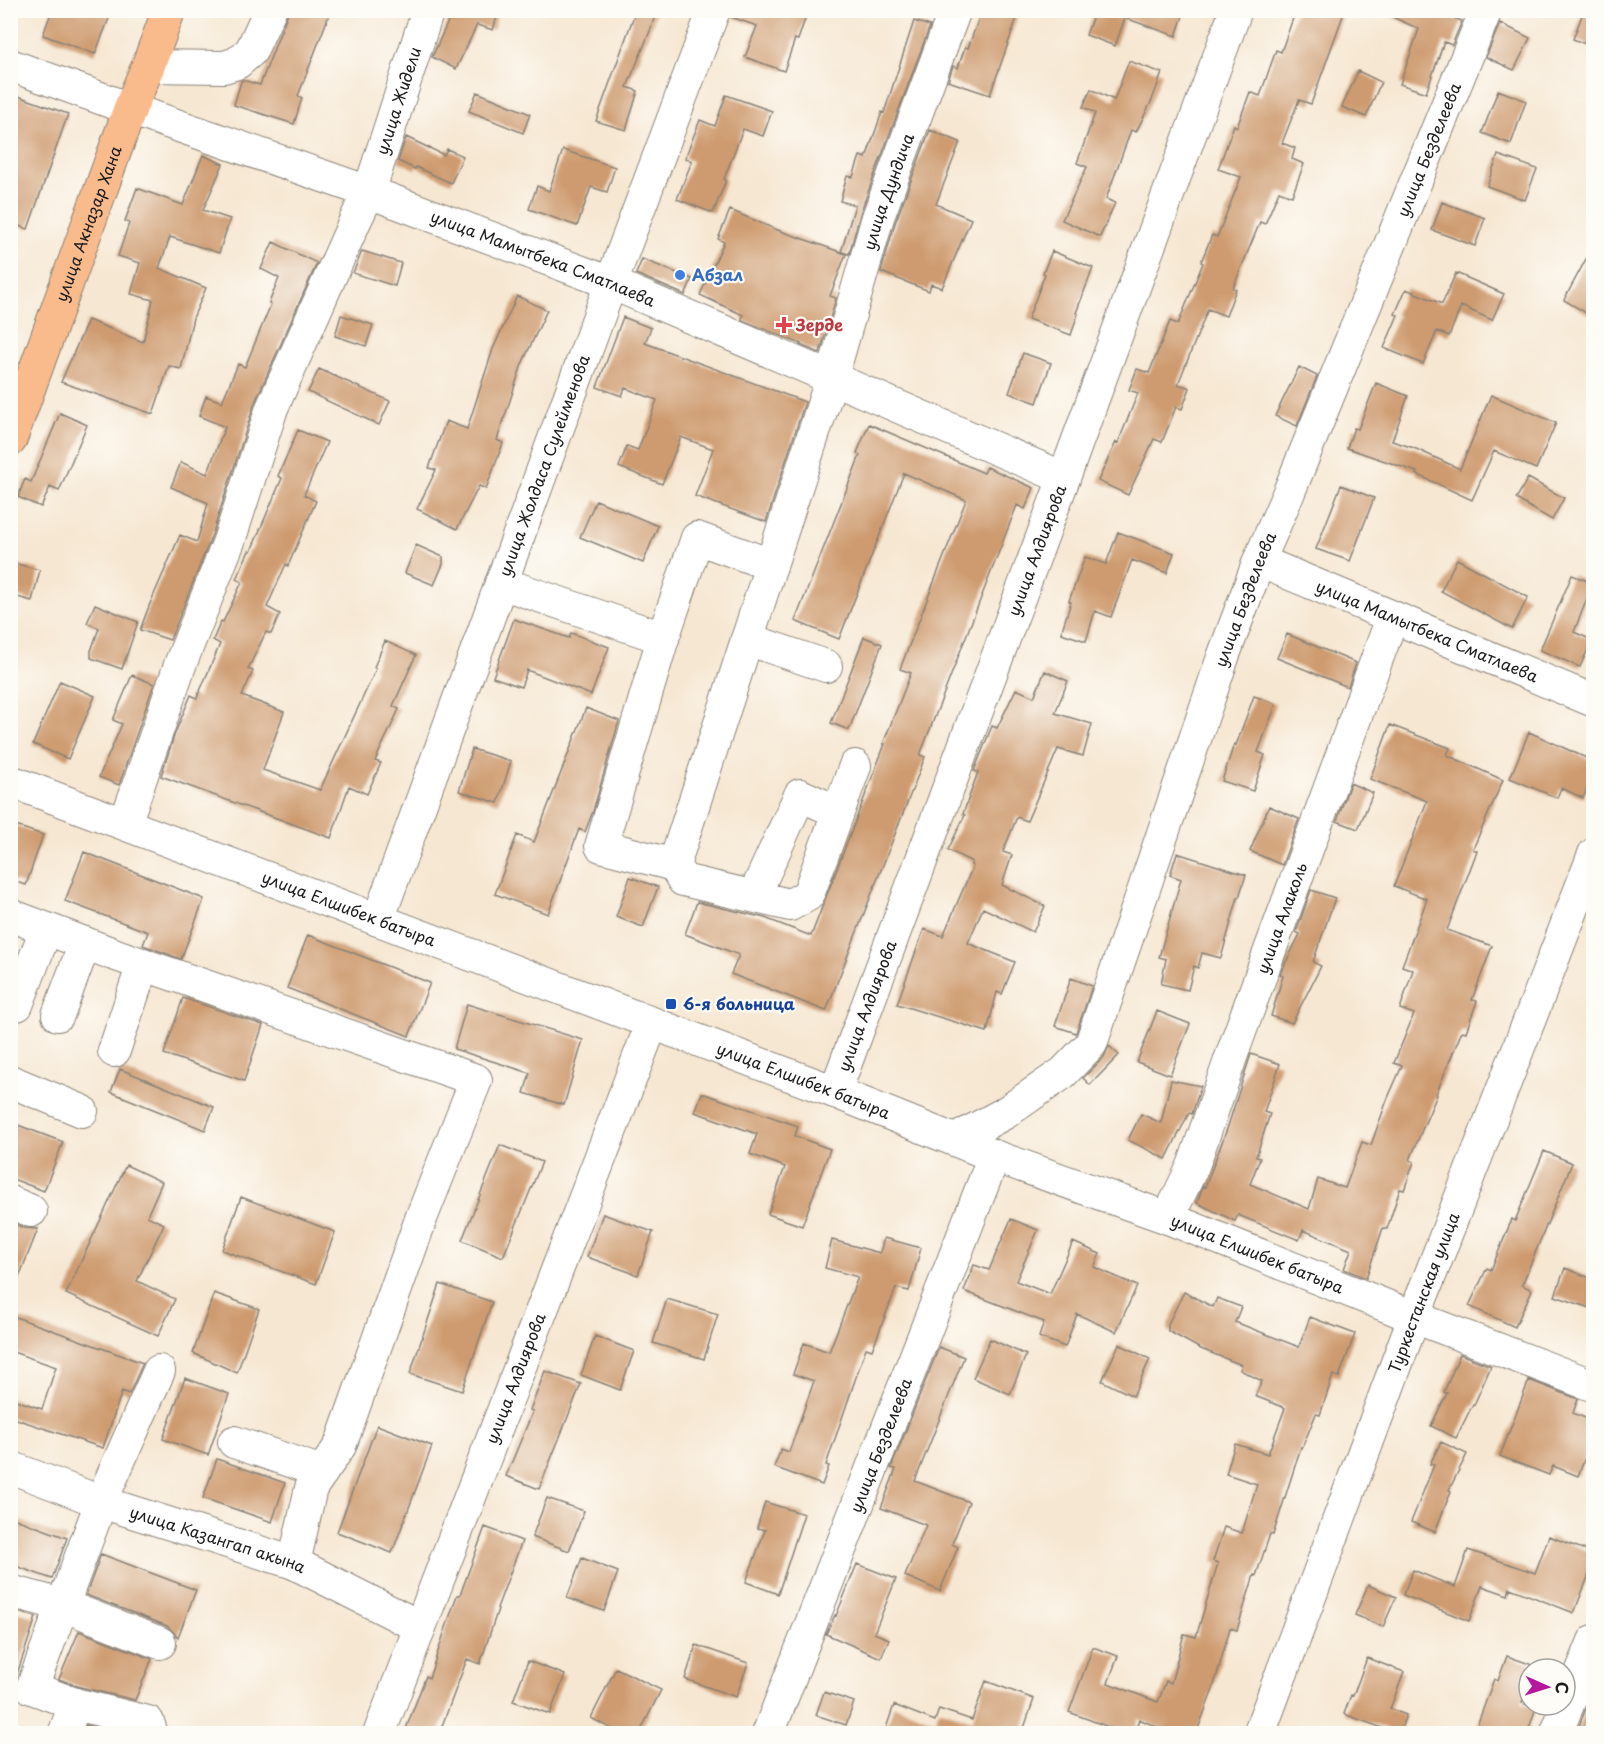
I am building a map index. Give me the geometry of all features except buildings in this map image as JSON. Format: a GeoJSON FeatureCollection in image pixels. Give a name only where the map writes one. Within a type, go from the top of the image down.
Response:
{"type":"FeatureCollection","features":[{"type":"Feature","properties":{"kind":"main road","name":"улица Акназар Хана"},"geometry":{"type":"LineString","coordinates":[[10,440],[130,109],[169,10]]}},
{"type":"Feature","properties":{"kind":"street"},"geometry":{"type":"LineString","coordinates":[[148,66],[224,67],[237,63],[251,51],[270,10]]}},
{"type":"Feature","properties":{"kind":"street","name":"улица Жидели"},"geometry":{"type":"LineString","coordinates":[[125,824],[180,665],[229,541],[272,408],[369,192],[428,10]]}},
{"type":"Feature","properties":{"kind":"street","name":"улица Жолдаса Сулейменова"},"geometry":{"type":"LineString","coordinates":[[378,920],[611,283],[714,10]]}},
{"type":"Feature","properties":{"kind":"street","name":"улица Дундича"},"geometry":{"type":"LineString","coordinates":[[674,865],[832,377],[878,217],[955,10]]}},
{"type":"Feature","properties":{"kind":"street","name":"улица Алдиярова"},"geometry":{"type":"LineString","coordinates":[[835,1092],[1236,10]]}},
{"type":"Feature","properties":{"kind":"street","name":"улица Безделеева"},"geometry":{"type":"LineString","coordinates":[[955,1140],[1005,1113],[1063,1072],[1091,1044],[1223,657],[1259,561],[1486,10]]}},
{"type":"Feature","properties":{"kind":"street","name":"улица Мамытбека Сматлаева"},"geometry":{"type":"LineString","coordinates":[[10,65],[369,192],[611,283],[1064,478]]}},
{"type":"Feature","properties":{"kind":"street"},"geometry":{"type":"LineString","coordinates":[[771,565],[697,538],[663,638],[601,846],[674,865],[683,880],[790,904],[808,895],[855,766]]}},
{"type":"Feature","properties":{"kind":"street","name":"улица Мамытбека Сматлаева"},"geometry":{"type":"LineString","coordinates":[[1259,561],[1593,701]]}},
{"type":"Feature","properties":{"kind":"street"},"geometry":{"type":"LineString","coordinates":[[501,583],[663,638]]}},
{"type":"Feature","properties":{"kind":"street","name":"улица Алаколь"},"geometry":{"type":"LineString","coordinates":[[1168,1218],[1193,1166],[1392,618]]}},
{"type":"Feature","properties":{"kind":"street"},"geometry":{"type":"LineString","coordinates":[[747,639],[826,666]]}},
{"type":"Feature","properties":{"kind":"street","name":"улица Елшибек батыра"},"geometry":{"type":"LineString","coordinates":[[10,781],[835,1092],[994,1155],[1168,1218],[1593,1386]]}},
{"type":"Feature","properties":{"kind":"street"},"geometry":{"type":"LineString","coordinates":[[754,896],[800,795],[838,812]]}},
{"type":"Feature","properties":{"kind":"street","name":"Туркестанская улица"},"geometry":{"type":"LineString","coordinates":[[1259,1734],[1414,1317],[1593,854]]}},
{"type":"Feature","properties":{"kind":"street"},"geometry":{"type":"LineString","coordinates":[[10,915],[142,964],[476,1080],[422,1216],[340,1446],[311,1488],[294,1563]]}},
{"type":"Feature","properties":{"kind":"street"},"geometry":{"type":"LineString","coordinates":[[17,1005],[46,929]]}},
{"type":"Feature","properties":{"kind":"street"},"geometry":{"type":"LineString","coordinates":[[58,1015],[85,943]]}},
{"type":"Feature","properties":{"kind":"street"},"geometry":{"type":"LineString","coordinates":[[114,1051],[142,964]]}},
{"type":"Feature","properties":{"kind":"street","name":"улица Алдиярова"},"geometry":{"type":"LineString","coordinates":[[379,1734],[652,1023]]}},
{"type":"Feature","properties":{"kind":"street"},"geometry":{"type":"LineString","coordinates":[[10,1081],[82,1111]]}},
{"type":"Feature","properties":{"kind":"street","name":"улица Безделеева"},"geometry":{"type":"LineString","coordinates":[[768,1734],[994,1155]]}},
{"type":"Feature","properties":{"kind":"street"},"geometry":{"type":"LineString","coordinates":[[152,1734],[148,1722],[75,1704],[32,1688],[101,1502],[159,1371]]}},
{"type":"Feature","properties":{"kind":"street"},"geometry":{"type":"LineString","coordinates":[[234,1442],[322,1472]]}},
{"type":"Feature","properties":{"kind":"street","name":"улица Казангап акына"},"geometry":{"type":"LineString","coordinates":[[10,1467],[101,1502],[294,1563],[420,1627]]}},
{"type":"Feature","properties":{"kind":"street"},"geometry":{"type":"LineString","coordinates":[[10,1591],[62,1605],[160,1643]]}},
{"type":"Feature","properties":{"kind":"street"},"geometry":{"type":"LineString","coordinates":[[1556,1734],[1593,1641]]}},
{"type":"Feature","properties":{"kind":"street"},"geometry":{"type":"LineString","coordinates":[[64,1734],[75,1704]]}},
{"type":"Feature","properties":{"kind":"place","name":"Абзал"},"geometry":{"type":"Point","coordinates":[680,275]}},
{"type":"Feature","properties":{"kind":"place","name":"Зерде"},"geometry":{"type":"Point","coordinates":[784,325]}},
{"type":"Feature","properties":{"kind":"place","name":"6-я больница"},"geometry":{"type":"Point","coordinates":[671,1004]}}]}
